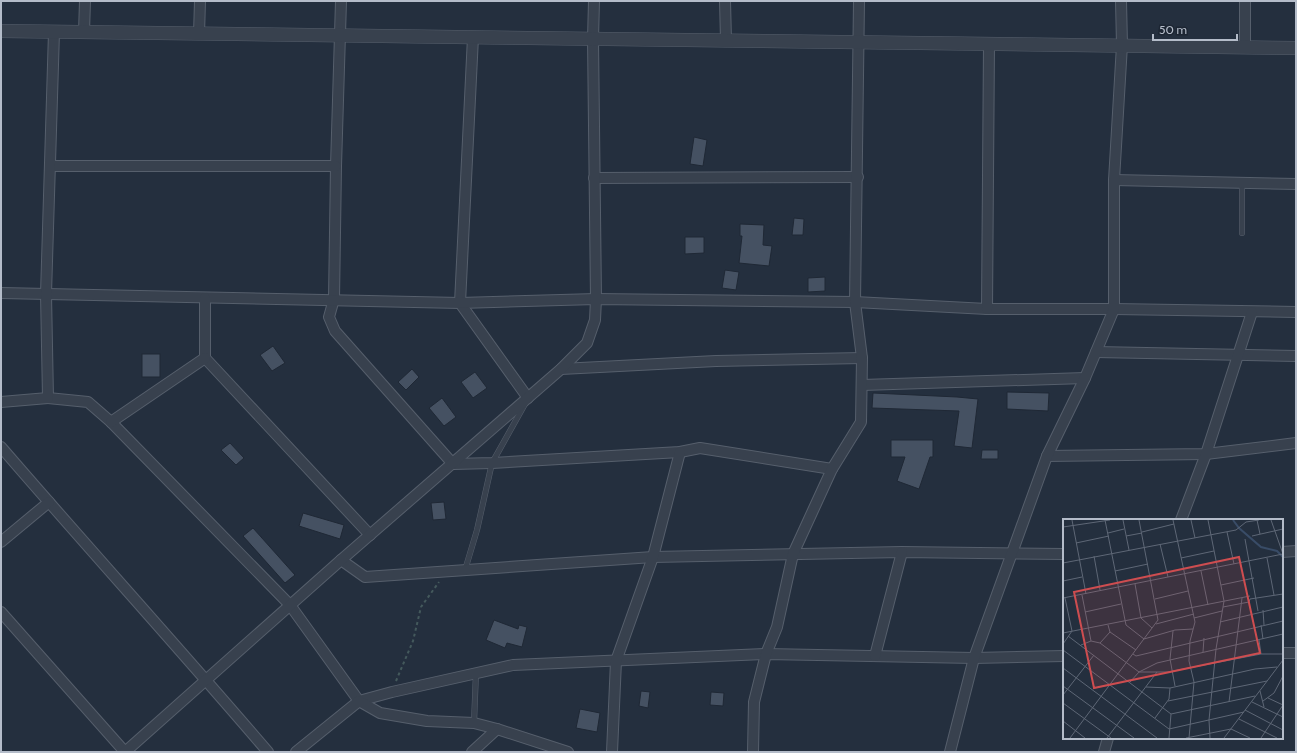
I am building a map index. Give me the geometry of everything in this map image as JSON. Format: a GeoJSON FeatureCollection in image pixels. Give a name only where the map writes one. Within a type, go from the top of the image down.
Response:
{"type":"FeatureCollection","features":[{"type":"Feature","properties":{"kind":"street"},"geometry":{"type":"LineString","coordinates":[[84,32],[85,1]]}},
{"type":"Feature","properties":{"kind":"street"},"geometry":{"type":"LineString","coordinates":[[199,34],[200,1]]}},
{"type":"Feature","properties":{"kind":"street"},"geometry":{"type":"LineString","coordinates":[[342,1],[336,166],[334,299],[329,317],[335,331],[452,464]]}},
{"type":"Feature","properties":{"kind":"street"},"geometry":{"type":"LineString","coordinates":[[1,612],[125,752],[341,560],[561,369],[587,343],[595,320],[596,299],[593,39],[594,1]]}},
{"type":"Feature","properties":{"kind":"street"},"geometry":{"type":"LineString","coordinates":[[725,1],[726,40]]}},
{"type":"Feature","properties":{"kind":"street"},"geometry":{"type":"LineString","coordinates":[[753,752],[754,702],[766,654],[776,627],[793,554],[832,469],[861,422],[862,358],[855,302],[858,178],[858,1]]}},
{"type":"Feature","properties":{"kind":"street"},"geometry":{"type":"LineString","coordinates":[[950,752],[974,658],[1047,456],[1085,378],[1114,309],[1114,180],[1122,46],[1121,1]]}},
{"type":"Feature","properties":{"kind":"street"},"geometry":{"type":"LineString","coordinates":[[1245,1],[1245,47]]}},
{"type":"Feature","properties":{"kind":"street"},"geometry":{"type":"LineString","coordinates":[[1,31],[1296,48]]}},
{"type":"Feature","properties":{"kind":"street"},"geometry":{"type":"LineString","coordinates":[[48,398],[46,294],[54,32]]}},
{"type":"Feature","properties":{"kind":"street"},"geometry":{"type":"LineString","coordinates":[[472,37],[460,303],[528,398]]}},
{"type":"Feature","properties":{"kind":"street"},"geometry":{"type":"LineString","coordinates":[[987,309],[989,44]]}},
{"type":"Feature","properties":{"kind":"street"},"geometry":{"type":"LineString","coordinates":[[51,166],[336,166]]}},
{"type":"Feature","properties":{"kind":"street"},"geometry":{"type":"LineString","coordinates":[[594,178],[858,178]]}},
{"type":"Feature","properties":{"kind":"street"},"geometry":{"type":"LineString","coordinates":[[1114,180],[1296,184]]}},
{"type":"Feature","properties":{"kind":"street"},"geometry":{"type":"LineString","coordinates":[[1,293],[204,298],[334,299],[460,303],[596,299],[855,302],[987,309],[1114,309],[1296,312]]}},
{"type":"Feature","properties":{"kind":"street"},"geometry":{"type":"LineString","coordinates":[[204,298],[205,358],[370,535]]}},
{"type":"Feature","properties":{"kind":"street"},"geometry":{"type":"LineString","coordinates":[[1181,519],[1206,454],[1252,312]]}},
{"type":"Feature","properties":{"kind":"street"},"geometry":{"type":"LineString","coordinates":[[1096,352],[1296,356]]}},
{"type":"Feature","properties":{"kind":"street"},"geometry":{"type":"LineString","coordinates":[[111,422],[205,358]]}},
{"type":"Feature","properties":{"kind":"street"},"geometry":{"type":"LineString","coordinates":[[561,369],[716,361],[862,358]]}},
{"type":"Feature","properties":{"kind":"street"},"geometry":{"type":"LineString","coordinates":[[862,385],[1085,378]]}},
{"type":"Feature","properties":{"kind":"street"},"geometry":{"type":"LineString","coordinates":[[1,402],[48,398],[88,402],[111,422],[290,605],[359,701],[380,713],[427,721],[474,723],[568,752]]}},
{"type":"Feature","properties":{"kind":"street"},"geometry":{"type":"LineString","coordinates":[[1047,456],[1206,454],[1296,443]]}},
{"type":"Feature","properties":{"kind":"street"},"geometry":{"type":"LineString","coordinates":[[1,447],[268,752]]}},
{"type":"Feature","properties":{"kind":"street"},"geometry":{"type":"LineString","coordinates":[[452,464],[680,452],[700,448],[832,469]]}},
{"type":"Feature","properties":{"kind":"street"},"geometry":{"type":"LineString","coordinates":[[612,752],[616,661],[652,557],[680,452]]}},
{"type":"Feature","properties":{"kind":"street"},"geometry":{"type":"LineString","coordinates":[[1,542],[48,502]]}},
{"type":"Feature","properties":{"kind":"street"},"geometry":{"type":"LineString","coordinates":[[1283,552],[1296,551]]}},
{"type":"Feature","properties":{"kind":"street"},"geometry":{"type":"LineString","coordinates":[[341,560],[365,577],[652,557],[902,552],[1063,554]]}},
{"type":"Feature","properties":{"kind":"street"},"geometry":{"type":"LineString","coordinates":[[876,656],[902,552]]}},
{"type":"Feature","properties":{"kind":"street"},"geometry":{"type":"LineString","coordinates":[[1283,653],[1296,653]]}},
{"type":"Feature","properties":{"kind":"street"},"geometry":{"type":"LineString","coordinates":[[296,752],[359,701],[476,672],[513,665],[766,654],[974,658],[1063,656]]}},
{"type":"Feature","properties":{"kind":"street"},"geometry":{"type":"LineString","coordinates":[[472,752],[497,729]]}},
{"type":"Feature","properties":{"kind":"street"},"geometry":{"type":"LineString","coordinates":[[1104,752],[1108,739]]}},
{"type":"Feature","properties":{"kind":"lane"},"geometry":{"type":"LineString","coordinates":[[1242,183],[1242,233]]}},
{"type":"Feature","properties":{"kind":"lane"},"geometry":{"type":"LineString","coordinates":[[465,571],[477,530],[492,463],[528,398]]}},
{"type":"Feature","properties":{"kind":"lane"},"geometry":{"type":"LineString","coordinates":[[474,723],[476,672]]}},
{"type":"Feature","properties":{"kind":"path"},"geometry":{"type":"LineString","coordinates":[[392,692],[413,641],[421,606],[445,572]]}},
{"type":"Feature","properties":{"kind":"building"},"geometry":{"type":"Polygon","coordinates":[[[694,137],[707,140],[703,166],[690,164],[694,137]]]}},
{"type":"Feature","properties":{"kind":"building"},"geometry":{"type":"Polygon","coordinates":[[[794,218],[804,219],[803,235],[792,235],[794,218]]]}},
{"type":"Feature","properties":{"kind":"building"},"geometry":{"type":"Polygon","coordinates":[[[740,224],[764,225],[763,245],[772,246],[769,266],[739,263],[742,236],[740,236],[740,224]]]}},
{"type":"Feature","properties":{"kind":"building"},"geometry":{"type":"Polygon","coordinates":[[[685,237],[704,237],[704,253],[685,254],[685,237]]]}},
{"type":"Feature","properties":{"kind":"building"},"geometry":{"type":"Polygon","coordinates":[[[725,270],[739,272],[736,290],[722,288],[725,270]]]}},
{"type":"Feature","properties":{"kind":"building"},"geometry":{"type":"Polygon","coordinates":[[[825,277],[825,291],[808,292],[808,278],[825,277]]]}},
{"type":"Feature","properties":{"kind":"building"},"geometry":{"type":"Polygon","coordinates":[[[273,346],[285,363],[272,371],[260,355],[273,346]]]}},
{"type":"Feature","properties":{"kind":"building"},"geometry":{"type":"Polygon","coordinates":[[[142,354],[160,354],[160,377],[142,377],[142,354]]]}},
{"type":"Feature","properties":{"kind":"building"},"geometry":{"type":"Polygon","coordinates":[[[412,369],[419,377],[406,390],[398,382],[412,369]]]}},
{"type":"Feature","properties":{"kind":"building"},"geometry":{"type":"Polygon","coordinates":[[[475,372],[487,388],[473,398],[461,382],[475,372]]]}},
{"type":"Feature","properties":{"kind":"building"},"geometry":{"type":"Polygon","coordinates":[[[1007,392],[1049,393],[1048,411],[1007,409],[1007,392]]]}},
{"type":"Feature","properties":{"kind":"building"},"geometry":{"type":"Polygon","coordinates":[[[873,393],[978,399],[972,448],[954,446],[959,411],[872,408],[873,393]]]}},
{"type":"Feature","properties":{"kind":"building"},"geometry":{"type":"Polygon","coordinates":[[[442,398],[456,417],[444,426],[429,408],[442,398]]]}},
{"type":"Feature","properties":{"kind":"building"},"geometry":{"type":"Polygon","coordinates":[[[891,440],[933,440],[933,457],[930,457],[919,489],[897,481],[905,457],[891,457],[891,440]]]}},
{"type":"Feature","properties":{"kind":"building"},"geometry":{"type":"Polygon","coordinates":[[[230,443],[244,458],[236,465],[221,450],[230,443]]]}},
{"type":"Feature","properties":{"kind":"building"},"geometry":{"type":"Polygon","coordinates":[[[982,450],[998,450],[998,459],[981,459],[982,450]]]}},
{"type":"Feature","properties":{"kind":"building"},"geometry":{"type":"Polygon","coordinates":[[[444,502],[446,519],[433,520],[431,503],[444,502]]]}},
{"type":"Feature","properties":{"kind":"building"},"geometry":{"type":"Polygon","coordinates":[[[303,513],[344,525],[340,539],[299,526],[303,513]]]}},
{"type":"Feature","properties":{"kind":"building"},"geometry":{"type":"Polygon","coordinates":[[[253,528],[295,575],[285,583],[243,536],[253,528]]]}},
{"type":"Feature","properties":{"kind":"building"},"geometry":{"type":"Polygon","coordinates":[[[494,620],[518,629],[519,625],[527,627],[522,647],[507,643],[505,648],[486,640],[494,620]]]}},
{"type":"Feature","properties":{"kind":"building"},"geometry":{"type":"Polygon","coordinates":[[[641,691],[650,692],[648,708],[639,706],[641,691]]]}},
{"type":"Feature","properties":{"kind":"building"},"geometry":{"type":"Polygon","coordinates":[[[711,692],[724,693],[723,706],[710,705],[711,692]]]}},
{"type":"Feature","properties":{"kind":"building"},"geometry":{"type":"Polygon","coordinates":[[[580,709],[600,713],[597,732],[576,728],[580,709]]]}}]}
